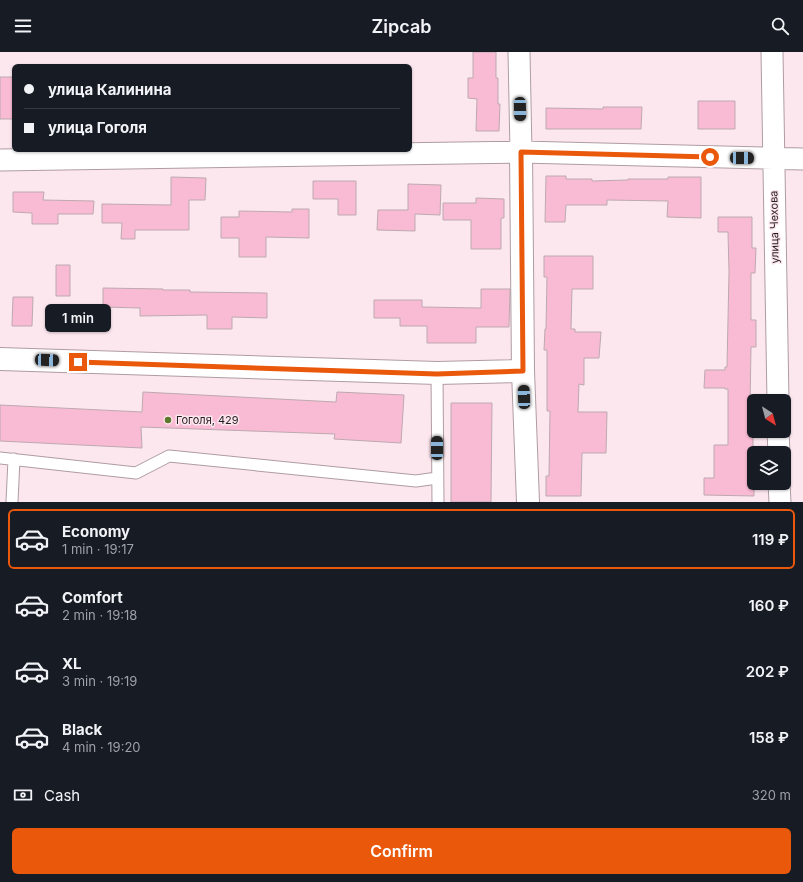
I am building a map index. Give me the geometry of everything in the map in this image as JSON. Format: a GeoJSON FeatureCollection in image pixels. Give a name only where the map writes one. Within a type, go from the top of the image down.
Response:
{"type":"FeatureCollection","features":[{"type":"Feature","properties":{"kind":"street"},"geometry":{"type":"LineString","coordinates":[[519,52],[523,371],[528,502]]}},
{"type":"Feature","properties":{"kind":"street","name":"улица Чехова"},"geometry":{"type":"LineString","coordinates":[[772,52],[778,394]]}},
{"type":"Feature","properties":{"kind":"street"},"geometry":{"type":"LineString","coordinates":[[0,160],[521,152],[803,159]]}},
{"type":"Feature","properties":{"kind":"street"},"geometry":{"type":"LineString","coordinates":[[0,359],[437,374],[523,371]]}},
{"type":"Feature","properties":{"kind":"street"},"geometry":{"type":"LineString","coordinates":[[779,490],[780,502]]}},
{"type":"Feature","properties":{"kind":"lane"},"geometry":{"type":"LineString","coordinates":[[437,374],[438,502]]}},
{"type":"Feature","properties":{"kind":"lane"},"geometry":{"type":"LineString","coordinates":[[0,458],[14,458],[136,473],[169,456],[416,482],[437,478]]}},
{"type":"Feature","properties":{"kind":"lane"},"geometry":{"type":"LineString","coordinates":[[12,502],[14,458]]}},
{"type":"Feature","properties":{"kind":"building"},"geometry":{"type":"Polygon","coordinates":[[[473,52],[496,52],[498,104],[500,104],[499,131],[476,131],[477,99],[468,98],[468,78],[473,78],[473,52]]]}},
{"type":"Feature","properties":{"kind":"building"},"geometry":{"type":"Polygon","coordinates":[[[0,77],[12,77],[12,119],[0,119],[0,77]]]}},
{"type":"Feature","properties":{"kind":"building"},"geometry":{"type":"Polygon","coordinates":[[[698,101],[735,101],[735,129],[698,129],[698,101]]]}},
{"type":"Feature","properties":{"kind":"building"},"geometry":{"type":"Polygon","coordinates":[[[603,107],[642,107],[641,129],[546,129],[546,108],[603,109],[603,107]]]}},
{"type":"Feature","properties":{"kind":"building"},"geometry":{"type":"Polygon","coordinates":[[[546,176],[566,176],[566,179],[592,179],[592,181],[668,179],[668,177],[701,177],[701,218],[667,217],[668,201],[607,200],[607,205],[566,205],[565,222],[545,222],[546,176]]]}},
{"type":"Feature","properties":{"kind":"building"},"geometry":{"type":"Polygon","coordinates":[[[171,177],[206,178],[205,200],[189,200],[189,230],[135,230],[135,239],[121,239],[122,223],[102,223],[102,204],[171,205],[171,177]]]}},
{"type":"Feature","properties":{"kind":"building"},"geometry":{"type":"Polygon","coordinates":[[[313,181],[356,181],[356,215],[338,215],[338,199],[313,199],[313,181]]]}},
{"type":"Feature","properties":{"kind":"building"},"geometry":{"type":"Polygon","coordinates":[[[408,184],[441,185],[440,215],[415,214],[415,231],[377,230],[378,210],[408,210],[408,184]]]}},
{"type":"Feature","properties":{"kind":"building"},"geometry":{"type":"Polygon","coordinates":[[[13,192],[44,192],[43,200],[94,201],[93,214],[58,214],[58,224],[32,224],[32,213],[13,212],[13,192]]]}},
{"type":"Feature","properties":{"kind":"building"},"geometry":{"type":"Polygon","coordinates":[[[476,198],[504,199],[504,218],[501,218],[501,249],[471,249],[471,220],[443,220],[443,203],[476,203],[476,198]]]}},
{"type":"Feature","properties":{"kind":"building"},"geometry":{"type":"Polygon","coordinates":[[[292,209],[309,209],[309,238],[266,237],[266,257],[239,257],[239,238],[221,238],[221,217],[239,217],[239,211],[292,212],[292,209]]]}},
{"type":"Feature","properties":{"kind":"building"},"geometry":{"type":"Polygon","coordinates":[[[718,217],[752,217],[752,248],[756,248],[755,273],[751,273],[751,320],[756,320],[756,347],[751,347],[750,394],[747,394],[747,438],[753,438],[753,446],[747,446],[747,490],[754,490],[754,496],[704,495],[704,478],[714,478],[714,445],[728,445],[728,389],[704,388],[705,370],[725,370],[725,367],[727,367],[729,272],[728,232],[718,232],[718,217]]]}},
{"type":"Feature","properties":{"kind":"building"},"geometry":{"type":"Polygon","coordinates":[[[544,256],[593,256],[593,289],[572,289],[571,329],[575,329],[575,332],[601,332],[599,358],[584,358],[584,385],[579,384],[578,412],[607,412],[606,453],[582,453],[581,496],[546,496],[546,476],[549,476],[550,411],[547,411],[547,350],[544,350],[547,277],[544,277],[544,256]]]}},
{"type":"Feature","properties":{"kind":"building"},"geometry":{"type":"Polygon","coordinates":[[[56,265],[70,265],[70,296],[56,296],[56,265]]]}},
{"type":"Feature","properties":{"kind":"building"},"geometry":{"type":"Polygon","coordinates":[[[103,288],[190,290],[190,292],[267,293],[267,318],[232,317],[232,329],[207,329],[207,315],[140,316],[140,308],[103,307],[103,288]]]}},
{"type":"Feature","properties":{"kind":"building"},"geometry":{"type":"Polygon","coordinates":[[[481,289],[510,289],[509,327],[476,327],[476,343],[427,343],[427,326],[400,326],[400,318],[374,318],[374,300],[422,300],[422,307],[481,308],[481,289]]]}},
{"type":"Feature","properties":{"kind":"building"},"geometry":{"type":"Polygon","coordinates":[[[13,297],[33,297],[32,326],[12,326],[13,297]]]}},
{"type":"Feature","properties":{"kind":"building","name":"Гоголя, 429"},"geometry":{"type":"Polygon","coordinates":[[[143,392],[336,402],[337,392],[404,395],[401,443],[334,439],[335,434],[141,427],[142,448],[0,441],[0,405],[142,412],[143,392]]]}},
{"type":"Feature","properties":{"kind":"building"},"geometry":{"type":"Polygon","coordinates":[[[451,403],[492,403],[491,502],[451,502],[451,403]]]}},
{"type":"Feature","properties":{"kind":"place","name":"Гоголя, 429"},"geometry":{"type":"Point","coordinates":[168,420]}},
{"type":"Feature","properties":{"kind":"route"},"geometry":{"type":"LineString","coordinates":[[78,362],[437,374],[523,371],[521,152],[710,157]]}}]}
